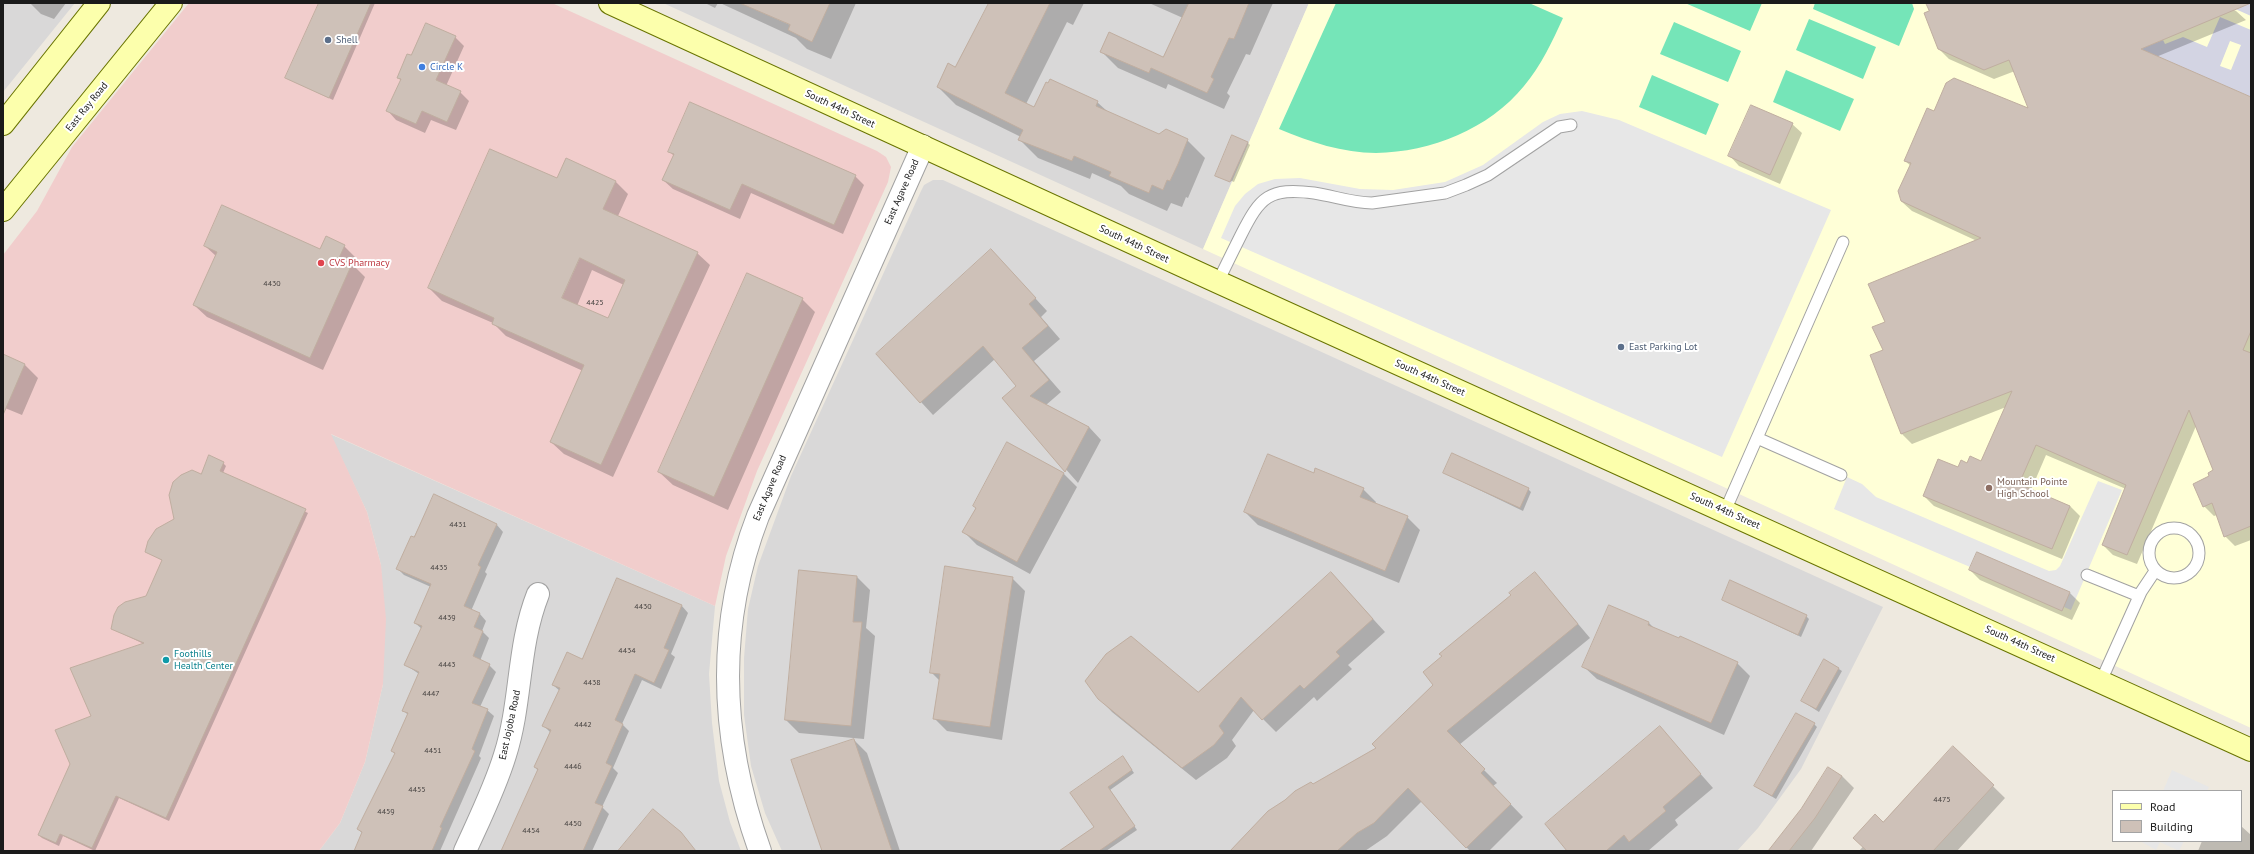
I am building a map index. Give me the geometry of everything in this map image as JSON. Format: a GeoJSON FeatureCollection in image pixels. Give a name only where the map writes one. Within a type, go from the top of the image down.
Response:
{"type":"FeatureCollection","features":[{"type":"Feature","properties":{"kind":"street"},"geometry":{"type":"LineString","coordinates":[[3,124],[99,3]]}},
{"type":"Feature","properties":{"kind":"street","name":"East Ray Road"},"geometry":{"type":"LineString","coordinates":[[3,210],[171,3]]}},
{"type":"Feature","properties":{"kind":"street","name":"South 44th Street"},"geometry":{"type":"LineString","coordinates":[[610,3],[1218,282],[2251,750]]}},
{"type":"Feature","properties":{"kind":"street","name":"East Agave Road"},"geometry":{"type":"LineString","coordinates":[[760,851],[745,809],[734,760],[728,713],[730,627],[738,580],[746,547],[761,509],[923,146]]}},
{"type":"Feature","properties":{"kind":"street","name":"East Jojoba Road"},"geometry":{"type":"LineString","coordinates":[[465,851],[506,755],[515,711],[528,618],[538,594]]}},
{"type":"Feature","properties":{"kind":"lane"},"geometry":{"type":"LineString","coordinates":[[1218,282],[1251,213],[1265,199],[1276,193],[1315,193],[1360,203],[1372,203],[1445,193],[1488,175],[1559,127],[1571,125]]}},
{"type":"Feature","properties":{"kind":"lane"},"geometry":{"type":"LineString","coordinates":[[1725,511],[1843,242]]}},
{"type":"Feature","properties":{"kind":"lane"},"geometry":{"type":"LineString","coordinates":[[1757,438],[1840,475]]}},
{"type":"Feature","properties":{"kind":"lane"},"geometry":{"type":"LineString","coordinates":[[2170,528],[2178,528],[2188,531],[2198,544],[2199,558],[2191,573],[2183,577],[2172,579],[2160,575],[2155,571],[2149,557],[2149,549],[2152,540],[2159,533],[2170,528]]}},
{"type":"Feature","properties":{"kind":"lane"},"geometry":{"type":"LineString","coordinates":[[2101,681],[2139,596],[2155,571]]}},
{"type":"Feature","properties":{"kind":"lane"},"geometry":{"type":"LineString","coordinates":[[2087,575],[2139,596]]}},
{"type":"Feature","properties":{"kind":"shaded area"},"geometry":{"type":"Polygon","coordinates":[[[3,3],[75,3],[3,92],[3,3]]]}},
{"type":"Feature","properties":{"kind":"shaded area"},"geometry":{"type":"Polygon","coordinates":[[[189,3],[552,3],[877,151],[886,157],[891,167],[888,182],[757,471],[726,556],[715,606],[331,434],[367,512],[381,565],[386,619],[383,684],[365,762],[340,823],[319,851],[3,851],[3,255],[37,211],[72,147],[189,3]]]}},
{"type":"Feature","properties":{"kind":"shaded area"},"geometry":{"type":"Polygon","coordinates":[[[663,3],[1309,3],[1203,249],[663,3]]]}},
{"type":"Feature","properties":{"kind":"shaded area","name":"Mountain Pointe High School"},"geometry":{"type":"Polygon","coordinates":[[[1309,3],[2251,3],[2251,728],[1203,249],[1309,3]]]}},
{"type":"Feature","properties":{"kind":"shaded area"},"geometry":{"type":"Polygon","coordinates":[[[2222,3],[2251,3],[2251,16],[2222,3]]]}},
{"type":"Feature","properties":{"kind":"shaded area"},"geometry":{"type":"Polygon","coordinates":[[[2220,17],[2251,30],[2251,97],[2140,49],[2163,40],[2165,44],[2183,37],[2207,47],[2220,17]],[[2230,41],[2220,66],[2231,70],[2241,45],[2230,41]]]}},
{"type":"Feature","properties":{"kind":"shaded area","name":"East Parking Lot"},"geometry":{"type":"Polygon","coordinates":[[[1582,111],[1619,120],[1831,210],[1722,457],[1221,238],[1235,206],[1245,194],[1258,184],[1275,179],[1300,178],[1360,189],[1393,190],[1445,182],[1483,165],[1543,122],[1560,114],[1582,111]]]}},
{"type":"Feature","properties":{"kind":"shaded area"},"geometry":{"type":"Polygon","coordinates":[[[933,180],[943,180],[1883,607],[1801,769],[1758,828],[1737,851],[782,851],[765,813],[751,766],[744,715],[744,658],[748,609],[758,566],[791,476],[921,191],[924,185],[933,180]]]}},
{"type":"Feature","properties":{"kind":"shaded area"},"geometry":{"type":"Polygon","coordinates":[[[330,434],[715,606],[709,674],[712,723],[719,781],[730,822],[741,851],[319,851],[340,823],[365,762],[383,684],[381,565],[367,512],[330,434]]]}},
{"type":"Feature","properties":{"kind":"shaded area"},"geometry":{"type":"Polygon","coordinates":[[[1847,477],[1862,484],[1876,497],[2049,571],[2056,570],[2060,566],[2098,481],[2122,490],[2071,610],[1834,509],[1847,477]]]}},
{"type":"Feature","properties":{"kind":"shaded area"},"geometry":{"type":"Polygon","coordinates":[[[2172,770],[2209,787],[2208,790],[2163,790],[2172,770]]]}},
{"type":"Feature","properties":{"kind":"shaded area"},"geometry":{"type":"Polygon","coordinates":[[[2142,842],[2160,842],[2156,850],[2142,842]]]}},
{"type":"Feature","properties":{"kind":"shaded area"},"geometry":{"type":"Polygon","coordinates":[[[2160,842],[2184,842],[2179,851],[2160,842]]]}},
{"type":"Feature","properties":{"kind":"green space"},"geometry":{"type":"Polygon","coordinates":[[[1336,3],[1529,3],[1563,18],[1546,54],[1536,70],[1510,101],[1494,114],[1476,126],[1438,143],[1397,152],[1364,153],[1327,146],[1279,129],[1336,3]]]}},
{"type":"Feature","properties":{"kind":"green space"},"geometry":{"type":"Polygon","coordinates":[[[1685,3],[1762,3],[1750,31],[1685,3]]]}},
{"type":"Feature","properties":{"kind":"green space"},"geometry":{"type":"Polygon","coordinates":[[[1815,3],[1912,3],[1914,9],[1899,46],[1813,9],[1815,3]]]}},
{"type":"Feature","properties":{"kind":"green space"},"geometry":{"type":"Polygon","coordinates":[[[1809,19],[1876,47],[1863,79],[1796,50],[1809,19]]]}},
{"type":"Feature","properties":{"kind":"green space"},"geometry":{"type":"Polygon","coordinates":[[[1674,22],[1741,51],[1728,82],[1660,54],[1674,22]]]}},
{"type":"Feature","properties":{"kind":"green space"},"geometry":{"type":"Polygon","coordinates":[[[1786,70],[1854,99],[1840,131],[1773,102],[1786,70]]]}},
{"type":"Feature","properties":{"kind":"green space"},"geometry":{"type":"Polygon","coordinates":[[[1652,75],[1719,104],[1706,135],[1639,107],[1652,75]]]}},
{"type":"Feature","properties":{"kind":"building","name":"Shell"},"geometry":{"type":"Polygon","coordinates":[[[319,3],[371,3],[329,98],[285,78],[319,3]]]}},
{"type":"Feature","properties":{"kind":"building"},"geometry":{"type":"Polygon","coordinates":[[[740,3],[830,3],[812,42],[788,30],[790,25],[740,3]]]}},
{"type":"Feature","properties":{"kind":"building"},"geometry":{"type":"Polygon","coordinates":[[[989,3],[1050,3],[1005,93],[1034,107],[1046,82],[1048,83],[1050,79],[1098,101],[1096,106],[1159,134],[1166,129],[1188,139],[1170,181],[1167,180],[1163,190],[1152,185],[1149,193],[1109,176],[1111,172],[1074,156],[1072,161],[1018,140],[1023,130],[937,87],[948,63],[955,67],[989,3]]]}},
{"type":"Feature","properties":{"kind":"building"},"geometry":{"type":"Polygon","coordinates":[[[1189,3],[1249,3],[1234,39],[1229,38],[1211,77],[1214,79],[1207,93],[1151,68],[1149,73],[1100,52],[1109,32],[1163,57],[1189,3]]]}},
{"type":"Feature","properties":{"kind":"building"},"geometry":{"type":"Polygon","coordinates":[[[1926,3],[2251,3],[2141,49],[2251,97],[2251,331],[2243,350],[2251,353],[2251,526],[2224,537],[2212,503],[2203,507],[2193,484],[2209,476],[2208,473],[2213,470],[2189,410],[2127,555],[2102,545],[2126,485],[2036,445],[2019,484],[2070,506],[2052,549],[1923,496],[1938,459],[1958,467],[1961,460],[1967,463],[1970,456],[1981,461],[2012,391],[1901,434],[1870,355],[1883,350],[1872,327],[1885,322],[1868,284],[1981,238],[1901,201],[1898,191],[1911,163],[1904,161],[1927,108],[1934,111],[1946,83],[1954,78],[2028,108],[2009,60],[1984,70],[1938,49],[1924,13],[1929,11],[1926,3]]]}},
{"type":"Feature","properties":{"kind":"building","name":"Circle K"},"geometry":{"type":"Polygon","coordinates":[[[426,23],[456,36],[436,80],[461,91],[447,122],[422,111],[416,124],[386,111],[401,79],[397,78],[407,54],[411,55],[426,23]]]}},
{"type":"Feature","properties":{"kind":"building"},"geometry":{"type":"Polygon","coordinates":[[[690,102],[856,175],[834,225],[742,184],[730,210],[662,180],[674,154],[668,152],[690,102]]]}},
{"type":"Feature","properties":{"kind":"building"},"geometry":{"type":"Polygon","coordinates":[[[1751,105],[1793,123],[1770,175],[1728,156],[1751,105]]]}},
{"type":"Feature","properties":{"kind":"building"},"geometry":{"type":"Polygon","coordinates":[[[1232,135],[1248,142],[1230,182],[1215,176],[1232,135]]]}},
{"type":"Feature","properties":{"kind":"building"},"geometry":{"type":"Polygon","coordinates":[[[490,149],[557,178],[566,158],[616,181],[603,209],[698,252],[601,465],[550,442],[584,365],[492,324],[494,318],[428,288],[490,149]],[[580,258],[562,298],[608,318],[625,280],[580,258]]]}},
{"type":"Feature","properties":{"kind":"building","name":"CVS Pharmacy"},"geometry":{"type":"Polygon","coordinates":[[[222,205],[320,249],[326,236],[345,245],[339,258],[352,264],[310,358],[193,305],[217,252],[204,246],[222,205]]]}},
{"type":"Feature","properties":{"kind":"building"},"geometry":{"type":"Polygon","coordinates":[[[991,249],[1036,298],[1029,304],[1048,326],[1022,348],[1049,380],[1030,396],[1089,427],[1065,472],[1002,398],[1016,386],[983,346],[920,403],[876,354],[991,249]]]}},
{"type":"Feature","properties":{"kind":"building"},"geometry":{"type":"Polygon","coordinates":[[[747,273],[803,298],[714,497],[658,472],[747,273]]]}},
{"type":"Feature","properties":{"kind":"building"},"geometry":{"type":"Polygon","coordinates":[[[3,354],[25,364],[3,415],[3,354]]]}},
{"type":"Feature","properties":{"kind":"building"},"geometry":{"type":"Polygon","coordinates":[[[1007,442],[1064,473],[1017,562],[962,532],[976,508],[973,506],[1007,442]]]}},
{"type":"Feature","properties":{"kind":"building"},"geometry":{"type":"Polygon","coordinates":[[[1452,453],[1529,488],[1520,508],[1443,473],[1452,453]]]}},
{"type":"Feature","properties":{"kind":"building"},"geometry":{"type":"Polygon","coordinates":[[[1268,454],[1314,473],[1315,468],[1364,488],[1360,497],[1408,516],[1385,571],[1244,512],[1268,454]]]}},
{"type":"Feature","properties":{"kind":"building","name":"Foothills Health Center"},"geometry":{"type":"Polygon","coordinates":[[[209,455],[224,462],[220,471],[306,509],[166,818],[116,796],[92,848],[60,834],[56,843],[38,835],[70,764],[55,730],[91,716],[70,668],[144,643],[111,629],[114,615],[118,607],[125,602],[146,596],[162,560],[145,552],[148,541],[156,529],[174,519],[169,495],[173,482],[181,475],[192,470],[201,474],[209,455]]]}},
{"type":"Feature","properties":{"kind":"building"},"geometry":{"type":"Polygon","coordinates":[[[434,494],[497,524],[478,565],[481,567],[464,606],[480,613],[474,627],[483,631],[473,656],[490,664],[472,703],[488,709],[472,749],[475,751],[440,827],[442,828],[432,851],[354,851],[362,832],[357,829],[395,753],[391,751],[408,713],[402,711],[419,672],[404,665],[422,626],[414,623],[431,584],[396,569],[411,536],[414,537],[434,494]]]}},
{"type":"Feature","properties":{"kind":"building"},"geometry":{"type":"Polygon","coordinates":[[[1977,552],[2070,592],[2062,611],[1969,570],[1977,552]]]}},
{"type":"Feature","properties":{"kind":"building"},"geometry":{"type":"Polygon","coordinates":[[[945,566],[1013,577],[990,727],[933,719],[940,674],[930,673],[945,566]]]}},
{"type":"Feature","properties":{"kind":"building"},"geometry":{"type":"Polygon","coordinates":[[[799,570],[857,576],[853,622],[862,622],[851,726],[785,720],[799,570]]]}},
{"type":"Feature","properties":{"kind":"building"},"geometry":{"type":"Polygon","coordinates":[[[1331,572],[1373,619],[1336,652],[1340,656],[1304,689],[1300,685],[1262,720],[1241,697],[1219,726],[1224,733],[1214,745],[1182,768],[1098,699],[1085,681],[1106,654],[1131,636],[1198,692],[1331,572]]]}},
{"type":"Feature","properties":{"kind":"building"},"geometry":{"type":"Polygon","coordinates":[[[1535,572],[1578,624],[1447,731],[1485,769],[1481,773],[1511,804],[1466,848],[1408,788],[1374,823],[1357,833],[1337,851],[1230,851],[1268,811],[1285,800],[1295,791],[1311,782],[1313,784],[1376,748],[1372,744],[1433,685],[1423,672],[1442,656],[1439,654],[1511,595],[1509,593],[1535,572]]]}},
{"type":"Feature","properties":{"kind":"building"},"geometry":{"type":"Polygon","coordinates":[[[617,578],[682,605],[664,648],[669,650],[654,683],[635,674],[615,720],[623,724],[606,763],[612,766],[595,803],[603,806],[583,851],[501,851],[538,769],[534,767],[551,730],[542,726],[560,688],[552,685],[567,652],[582,659],[617,578]]]}},
{"type":"Feature","properties":{"kind":"building"},"geometry":{"type":"Polygon","coordinates":[[[1730,580],[1807,615],[1798,635],[1722,600],[1730,580]]]}},
{"type":"Feature","properties":{"kind":"building"},"geometry":{"type":"Polygon","coordinates":[[[1609,605],[1649,622],[1648,625],[1679,638],[1680,636],[1738,662],[1711,723],[1582,667],[1609,605]]]}},
{"type":"Feature","properties":{"kind":"building"},"geometry":{"type":"Polygon","coordinates":[[[1824,659],[1839,668],[1816,709],[1801,701],[1824,659]]]}},
{"type":"Feature","properties":{"kind":"building"},"geometry":{"type":"Polygon","coordinates":[[[1796,713],[1815,723],[1772,796],[1754,786],[1796,713]]]}},
{"type":"Feature","properties":{"kind":"building"},"geometry":{"type":"Polygon","coordinates":[[[1660,726],[1701,774],[1663,807],[1666,811],[1629,842],[1624,835],[1606,851],[1567,851],[1545,824],[1660,726]]]}},
{"type":"Feature","properties":{"kind":"building"},"geometry":{"type":"Polygon","coordinates":[[[854,739],[892,851],[822,851],[791,760],[854,739]]]}},
{"type":"Feature","properties":{"kind":"building"},"geometry":{"type":"Polygon","coordinates":[[[1953,746],[1994,785],[1933,851],[1867,851],[1853,838],[1875,814],[1883,822],[1953,746]]]}},
{"type":"Feature","properties":{"kind":"building"},"geometry":{"type":"Polygon","coordinates":[[[1123,756],[1132,770],[1108,787],[1135,826],[1099,851],[1059,851],[1094,827],[1070,793],[1123,756]]]}},
{"type":"Feature","properties":{"kind":"building"},"geometry":{"type":"Polygon","coordinates":[[[1828,767],[1842,776],[1815,818],[1789,851],[1768,851],[1801,809],[1828,767]]]}},
{"type":"Feature","properties":{"kind":"building"},"geometry":{"type":"Polygon","coordinates":[[[653,809],[681,832],[696,851],[618,851],[653,809]]]}},
{"type":"Feature","properties":{"kind":"place","name":"Shell"},"geometry":{"type":"Point","coordinates":[328,40]}},
{"type":"Feature","properties":{"kind":"place","name":"Circle K"},"geometry":{"type":"Point","coordinates":[422,67]}},
{"type":"Feature","properties":{"kind":"place","name":"CVS Pharmacy"},"geometry":{"type":"Point","coordinates":[321,263]}},
{"type":"Feature","properties":{"kind":"place","name":"East Parking Lot"},"geometry":{"type":"Point","coordinates":[1621,347]}},
{"type":"Feature","properties":{"kind":"place","name":"Mountain Pointe High School"},"geometry":{"type":"Point","coordinates":[1989,488]}},
{"type":"Feature","properties":{"kind":"place","name":"Foothills Health Center"},"geometry":{"type":"Point","coordinates":[166,660]}}]}
